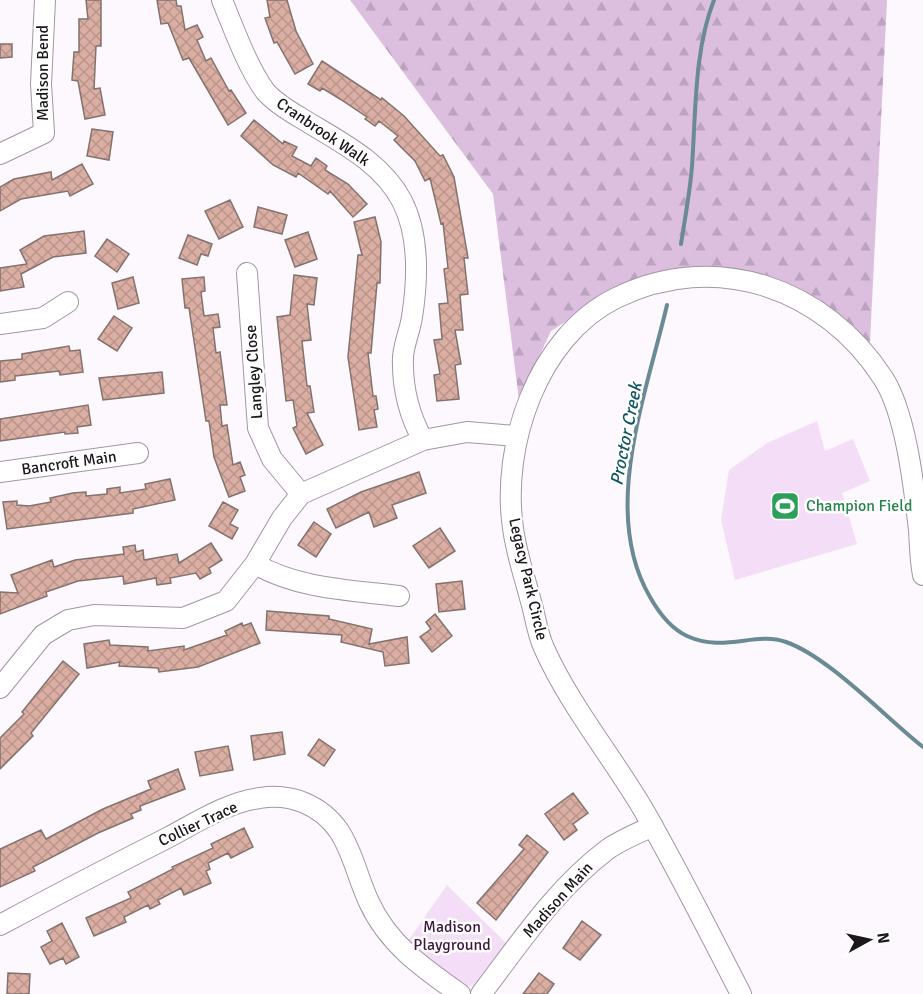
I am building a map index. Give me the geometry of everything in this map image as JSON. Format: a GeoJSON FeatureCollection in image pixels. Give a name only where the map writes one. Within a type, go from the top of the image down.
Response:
{"type":"FeatureCollection","features":[{"type":"Feature","properties":{"kind":"street","name":"Madison Bend"},"geometry":{"type":"LineString","coordinates":[[0,154],[44,133],[41,84],[45,0]]}},
{"type":"Feature","properties":{"kind":"street","name":"Cranbrook Walk"},"geometry":{"type":"LineString","coordinates":[[222,0],[235,33],[265,91],[285,108],[371,163],[391,183],[402,201],[410,221],[417,260],[412,318],[405,342],[403,370],[412,417],[423,440]]}},
{"type":"Feature","properties":{"kind":"street","name":"Langley Close"},"geometry":{"type":"LineString","coordinates":[[247,273],[258,428],[272,459],[301,494]]}},
{"type":"Feature","properties":{"kind":"street","name":"Legacy Park Circle"},"geometry":{"type":"LineString","coordinates":[[741,994],[653,826],[582,716],[543,646],[513,530],[510,484],[516,436],[526,401],[569,336],[589,316],[613,299],[640,288],[684,279],[748,281],[785,293],[818,309],[845,331],[883,378],[897,408],[921,528],[923,575]]}},
{"type":"Feature","properties":{"kind":"street"},"geometry":{"type":"LineString","coordinates":[[0,324],[43,318],[68,302]]}},
{"type":"Feature","properties":{"kind":"street"},"geometry":{"type":"LineString","coordinates":[[4,675],[43,635],[68,620],[94,615],[183,618],[226,601],[255,564],[282,518],[301,494],[423,440],[467,432],[516,436]]}},
{"type":"Feature","properties":{"kind":"street","name":"Bancroft Main"},"geometry":{"type":"LineString","coordinates":[[0,472],[138,453]]}},
{"type":"Feature","properties":{"kind":"street"},"geometry":{"type":"LineString","coordinates":[[255,564],[276,576],[304,584],[399,596]]}},
{"type":"Feature","properties":{"kind":"street","name":"Collier Trace"},"geometry":{"type":"LineString","coordinates":[[0,926],[219,811],[258,798],[287,798],[299,800],[325,814],[339,832],[357,868],[369,902],[392,940],[414,962],[460,994]]}},
{"type":"Feature","properties":{"kind":"street","name":"Madison Main"},"geometry":{"type":"LineString","coordinates":[[481,994],[541,914],[579,873],[610,848],[653,826]]}},
{"type":"Feature","properties":{"kind":"green space"},"geometry":{"type":"Polygon","coordinates":[[[350,0],[887,0],[869,362],[770,284],[623,285],[551,331],[519,400],[493,194],[350,0]]]}},
{"type":"Feature","properties":{"kind":"green space","name":"Champion Field"},"geometry":{"type":"Polygon","coordinates":[[[817,421],[825,451],[853,439],[870,481],[842,493],[857,544],[735,580],[721,520],[729,470],[767,443],[817,421]]]}},
{"type":"Feature","properties":{"kind":"green space","name":"Madison Playground"},"geometry":{"type":"Polygon","coordinates":[[[447,885],[508,945],[476,985],[463,986],[408,941],[447,885]]]}},
{"type":"Feature","properties":{"kind":"building"},"geometry":{"type":"Polygon","coordinates":[[[86,0],[101,0],[101,46],[96,46],[94,89],[100,88],[105,115],[85,119],[78,81],[72,80],[74,52],[79,52],[79,19],[88,19],[86,0]]]}},
{"type":"Feature","properties":{"kind":"building"},"geometry":{"type":"Polygon","coordinates":[[[157,0],[176,0],[177,6],[181,6],[185,30],[197,25],[203,37],[197,40],[206,61],[211,58],[229,91],[231,90],[246,113],[228,125],[189,58],[183,60],[168,23],[161,24],[157,0]]]}},
{"type":"Feature","properties":{"kind":"building"},"geometry":{"type":"Polygon","coordinates":[[[267,0],[287,0],[296,31],[313,64],[295,74],[277,42],[274,43],[265,18],[270,17],[267,0]]]}},
{"type":"Feature","properties":{"kind":"building"},"geometry":{"type":"Polygon","coordinates":[[[0,44],[12,44],[12,57],[0,58],[0,44]]]}},
{"type":"Feature","properties":{"kind":"building"},"geometry":{"type":"Polygon","coordinates":[[[322,61],[381,100],[382,98],[404,116],[440,156],[443,155],[454,177],[468,258],[464,258],[468,294],[460,295],[463,330],[455,330],[461,364],[455,365],[459,399],[437,401],[434,375],[440,374],[434,340],[442,339],[439,304],[448,303],[444,269],[448,268],[443,223],[441,224],[430,178],[425,181],[415,161],[394,140],[398,136],[379,121],[375,126],[365,119],[367,117],[340,99],[322,88],[320,91],[308,84],[322,61]]]}},
{"type":"Feature","properties":{"kind":"building"},"geometry":{"type":"Polygon","coordinates":[[[254,120],[283,144],[284,141],[297,147],[292,156],[311,166],[316,158],[327,166],[325,170],[348,184],[367,204],[353,217],[330,191],[328,194],[298,173],[296,177],[273,165],[241,136],[254,120]]]}},
{"type":"Feature","properties":{"kind":"building"},"geometry":{"type":"Polygon","coordinates":[[[92,129],[113,132],[109,160],[87,156],[92,129]]]}},
{"type":"Feature","properties":{"kind":"building"},"geometry":{"type":"Polygon","coordinates":[[[82,164],[93,184],[70,196],[68,191],[21,199],[0,211],[0,187],[14,179],[51,172],[52,180],[82,164]]]}},
{"type":"Feature","properties":{"kind":"building"},"geometry":{"type":"Polygon","coordinates":[[[230,200],[243,227],[219,239],[205,211],[230,200]]]}},
{"type":"Feature","properties":{"kind":"building"},"geometry":{"type":"Polygon","coordinates":[[[258,207],[287,215],[282,234],[254,227],[258,207]]]}},
{"type":"Feature","properties":{"kind":"building"},"geometry":{"type":"Polygon","coordinates":[[[375,217],[381,242],[380,283],[377,283],[371,353],[368,353],[373,396],[376,396],[378,409],[374,410],[377,427],[359,430],[348,357],[358,255],[362,255],[354,222],[375,217]]]}},
{"type":"Feature","properties":{"kind":"building"},"geometry":{"type":"Polygon","coordinates":[[[84,231],[86,253],[53,257],[21,274],[24,287],[0,291],[0,268],[27,264],[20,250],[44,236],[84,231]]]}},
{"type":"Feature","properties":{"kind":"building"},"geometry":{"type":"Polygon","coordinates":[[[308,232],[317,259],[295,267],[285,240],[308,232]]]}},
{"type":"Feature","properties":{"kind":"building"},"geometry":{"type":"Polygon","coordinates":[[[188,235],[212,244],[208,256],[201,254],[197,265],[179,258],[188,235]]]}},
{"type":"Feature","properties":{"kind":"building"},"geometry":{"type":"Polygon","coordinates":[[[107,239],[129,254],[117,272],[95,256],[107,239]]]}},
{"type":"Feature","properties":{"kind":"building"},"geometry":{"type":"Polygon","coordinates":[[[294,275],[317,278],[314,305],[307,304],[311,340],[302,341],[307,386],[310,386],[314,412],[307,413],[323,445],[306,454],[293,428],[297,426],[293,400],[286,401],[277,317],[290,315],[294,275]]]}},
{"type":"Feature","properties":{"kind":"building"},"geometry":{"type":"Polygon","coordinates":[[[133,277],[139,303],[118,309],[112,283],[133,277]]]}},
{"type":"Feature","properties":{"kind":"building"},"geometry":{"type":"Polygon","coordinates":[[[204,277],[205,291],[201,292],[204,316],[218,314],[220,327],[213,328],[216,353],[220,352],[227,405],[220,405],[222,426],[227,425],[233,465],[240,462],[245,475],[240,477],[245,491],[229,497],[214,457],[209,421],[206,421],[189,308],[185,308],[182,279],[204,277]]]}},
{"type":"Feature","properties":{"kind":"building"},"geometry":{"type":"Polygon","coordinates":[[[114,316],[132,328],[117,351],[98,339],[114,316]]]}},
{"type":"Feature","properties":{"kind":"building"},"geometry":{"type":"Polygon","coordinates":[[[69,346],[70,351],[80,350],[83,372],[60,375],[59,371],[15,376],[15,380],[0,382],[0,361],[22,359],[22,354],[69,346]]]}},
{"type":"Feature","properties":{"kind":"building"},"geometry":{"type":"Polygon","coordinates":[[[162,372],[164,393],[103,400],[99,378],[162,372]]]}},
{"type":"Feature","properties":{"kind":"building"},"geometry":{"type":"Polygon","coordinates":[[[88,405],[91,425],[77,427],[78,433],[65,434],[65,432],[0,441],[0,419],[88,405]]]}},
{"type":"Feature","properties":{"kind":"building"},"geometry":{"type":"Polygon","coordinates":[[[419,472],[426,493],[392,505],[397,518],[374,527],[369,512],[336,528],[327,509],[361,492],[419,472]]]}},
{"type":"Feature","properties":{"kind":"building"},"geometry":{"type":"Polygon","coordinates":[[[170,479],[175,500],[133,509],[133,513],[7,529],[3,502],[17,501],[17,505],[29,506],[51,502],[50,498],[73,493],[86,492],[86,496],[107,494],[107,489],[120,487],[120,493],[146,489],[145,484],[170,479]]]}},
{"type":"Feature","properties":{"kind":"building"},"geometry":{"type":"Polygon","coordinates":[[[223,502],[238,510],[230,524],[238,528],[232,539],[209,526],[223,502]]]}},
{"type":"Feature","properties":{"kind":"building"},"geometry":{"type":"Polygon","coordinates":[[[314,522],[331,534],[316,557],[298,545],[314,522]]]}},
{"type":"Feature","properties":{"kind":"building"},"geometry":{"type":"Polygon","coordinates":[[[440,528],[455,551],[429,568],[413,546],[440,528]]]}},
{"type":"Feature","properties":{"kind":"building"},"geometry":{"type":"Polygon","coordinates":[[[211,543],[222,560],[209,568],[211,573],[200,579],[196,573],[170,578],[171,583],[157,585],[156,578],[124,584],[123,576],[78,581],[46,592],[47,596],[0,614],[0,592],[18,593],[11,575],[52,560],[54,567],[75,560],[124,554],[123,547],[135,545],[136,552],[143,550],[144,560],[177,554],[179,563],[211,543]]]}},
{"type":"Feature","properties":{"kind":"building"},"geometry":{"type":"Polygon","coordinates":[[[462,581],[465,609],[439,612],[436,584],[462,581]]]}},
{"type":"Feature","properties":{"kind":"building"},"geometry":{"type":"Polygon","coordinates":[[[267,611],[329,616],[329,619],[372,629],[369,644],[407,637],[409,663],[385,666],[383,652],[341,642],[342,635],[266,630],[267,611]]]}},
{"type":"Feature","properties":{"kind":"building"},"geometry":{"type":"Polygon","coordinates":[[[435,614],[452,636],[432,652],[420,637],[431,629],[426,622],[435,614]]]}},
{"type":"Feature","properties":{"kind":"building"},"geometry":{"type":"Polygon","coordinates":[[[242,623],[243,626],[251,623],[260,643],[198,667],[159,672],[158,668],[119,666],[120,662],[87,668],[84,644],[109,640],[110,645],[148,647],[148,651],[184,646],[184,650],[227,635],[225,631],[242,623]]]}},
{"type":"Feature","properties":{"kind":"building"},"geometry":{"type":"Polygon","coordinates":[[[63,661],[79,674],[31,733],[33,736],[0,769],[0,738],[24,714],[22,712],[63,661]]]}},
{"type":"Feature","properties":{"kind":"building"},"geometry":{"type":"Polygon","coordinates":[[[282,732],[285,754],[254,760],[251,736],[282,732]]]}},
{"type":"Feature","properties":{"kind":"building"},"geometry":{"type":"Polygon","coordinates":[[[319,739],[335,750],[324,766],[308,755],[319,739]]]}},
{"type":"Feature","properties":{"kind":"building"},"geometry":{"type":"Polygon","coordinates":[[[228,746],[233,770],[200,776],[195,752],[228,746]]]}},
{"type":"Feature","properties":{"kind":"building"},"geometry":{"type":"Polygon","coordinates":[[[178,769],[185,789],[140,806],[141,810],[131,814],[133,818],[98,833],[33,867],[35,871],[0,887],[0,849],[41,830],[46,839],[103,809],[151,789],[148,781],[178,769]]]}},
{"type":"Feature","properties":{"kind":"building"},"geometry":{"type":"Polygon","coordinates":[[[573,793],[588,813],[573,824],[577,830],[564,840],[545,814],[573,793]]]}},
{"type":"Feature","properties":{"kind":"building"},"geometry":{"type":"Polygon","coordinates":[[[244,828],[253,847],[231,858],[228,853],[208,863],[210,869],[206,871],[211,883],[184,895],[181,888],[158,900],[160,904],[150,909],[148,905],[124,917],[126,922],[94,936],[86,918],[131,898],[128,892],[173,869],[172,867],[213,848],[211,844],[244,828]]]}},
{"type":"Feature","properties":{"kind":"building"},"geometry":{"type":"Polygon","coordinates":[[[527,835],[548,852],[496,920],[477,903],[524,849],[519,845],[527,835]]]}},
{"type":"Feature","properties":{"kind":"building"},"geometry":{"type":"Polygon","coordinates":[[[582,921],[601,935],[580,960],[563,948],[582,921]]]}},
{"type":"Feature","properties":{"kind":"building"},"geometry":{"type":"Polygon","coordinates":[[[62,923],[79,957],[66,964],[63,958],[50,964],[41,947],[52,941],[47,931],[62,923]]]}},
{"type":"Feature","properties":{"kind":"building"},"geometry":{"type":"Polygon","coordinates":[[[8,973],[30,974],[29,994],[7,994],[8,973]]]}},
{"type":"Feature","properties":{"kind":"building"},"geometry":{"type":"Polygon","coordinates":[[[539,973],[554,984],[547,994],[523,994],[539,973]]]}},
{"type":"Feature","properties":{"kind":"waterway","name":"Proctor Creek"},"geometry":{"type":"LineString","coordinates":[[681,244],[691,176],[699,60],[707,20],[714,0]]}},
{"type":"Feature","properties":{"kind":"waterway","name":"Proctor Creek"},"geometry":{"type":"LineString","coordinates":[[667,305],[639,415],[628,491],[629,528],[636,564],[650,597],[657,609],[675,629],[701,641],[714,643],[775,639],[803,650],[838,674],[923,747]]}},
{"type":"Feature","properties":{"kind":"place","name":"Champion Field"},"geometry":{"type":"Point","coordinates":[785,506]}}]}
